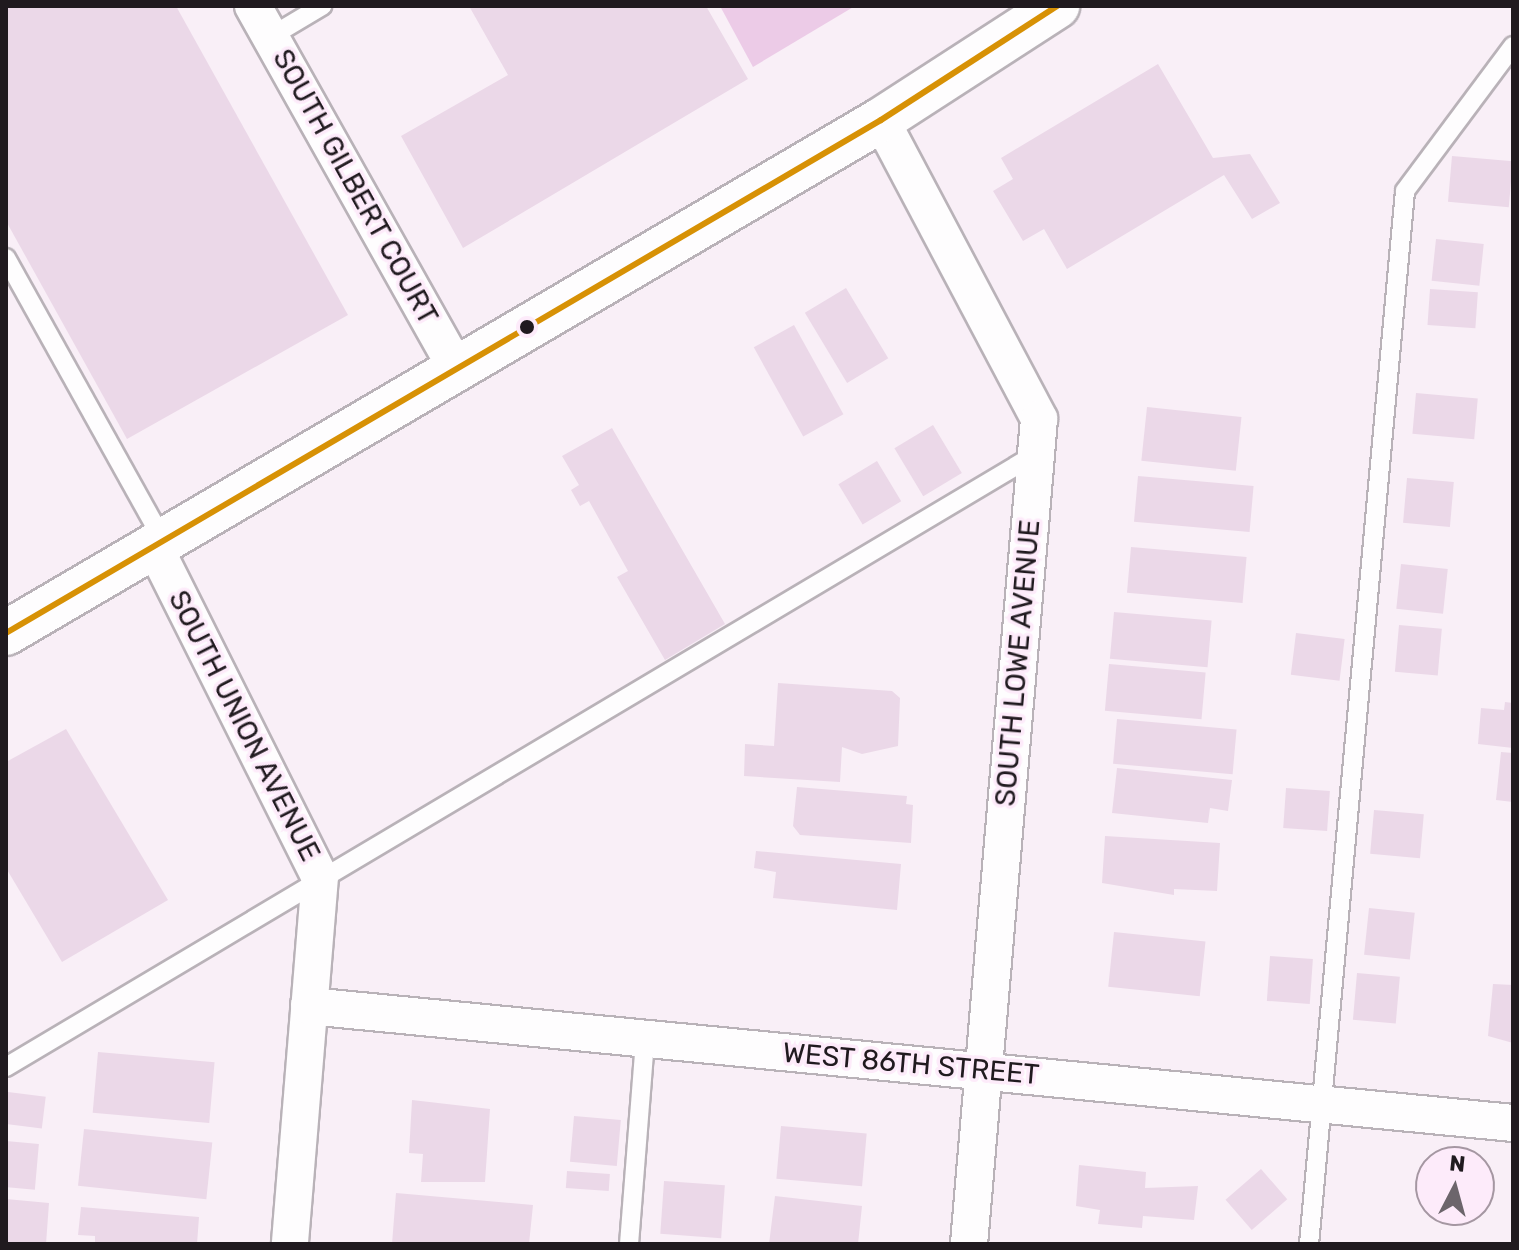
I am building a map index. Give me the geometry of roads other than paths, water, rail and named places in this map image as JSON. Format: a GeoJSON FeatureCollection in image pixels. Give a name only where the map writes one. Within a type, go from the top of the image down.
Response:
{"type":"FeatureCollection","features":[{"type":"Feature","properties":{"kind":"street"},"geometry":{"type":"LineString","coordinates":[[6,633],[881,120],[1057,6]]}},
{"type":"Feature","properties":{"kind":"street","name":"SOUTH GILBERT COURT"},"geometry":{"type":"LineString","coordinates":[[262,21],[456,368]]}},
{"type":"Feature","properties":{"kind":"street","name":"SOUTH LOWE AVENUE"},"geometry":{"type":"LineString","coordinates":[[881,120],[1039,419],[969,1244]]}},
{"type":"Feature","properties":{"kind":"street","name":"SOUTH UNION AVENUE"},"geometry":{"type":"LineString","coordinates":[[159,543],[320,877],[290,1244]]}},
{"type":"Feature","properties":{"kind":"street","name":"WEST 86TH STREET"},"geometry":{"type":"LineString","coordinates":[[309,1006],[1513,1123]]}},
{"type":"Feature","properties":{"kind":"lane"},"geometry":{"type":"LineString","coordinates":[[262,21],[322,6]]}},
{"type":"Feature","properties":{"kind":"lane"},"geometry":{"type":"LineString","coordinates":[[1309,1244],[1405,191],[1513,46]]}},
{"type":"Feature","properties":{"kind":"lane"},"geometry":{"type":"LineString","coordinates":[[6,258],[159,543]]}},
{"type":"Feature","properties":{"kind":"lane"},"geometry":{"type":"LineString","coordinates":[[6,1067],[320,877],[1036,454]]}},
{"type":"Feature","properties":{"kind":"lane"},"geometry":{"type":"LineString","coordinates":[[629,1244],[645,1039]]}}]}
